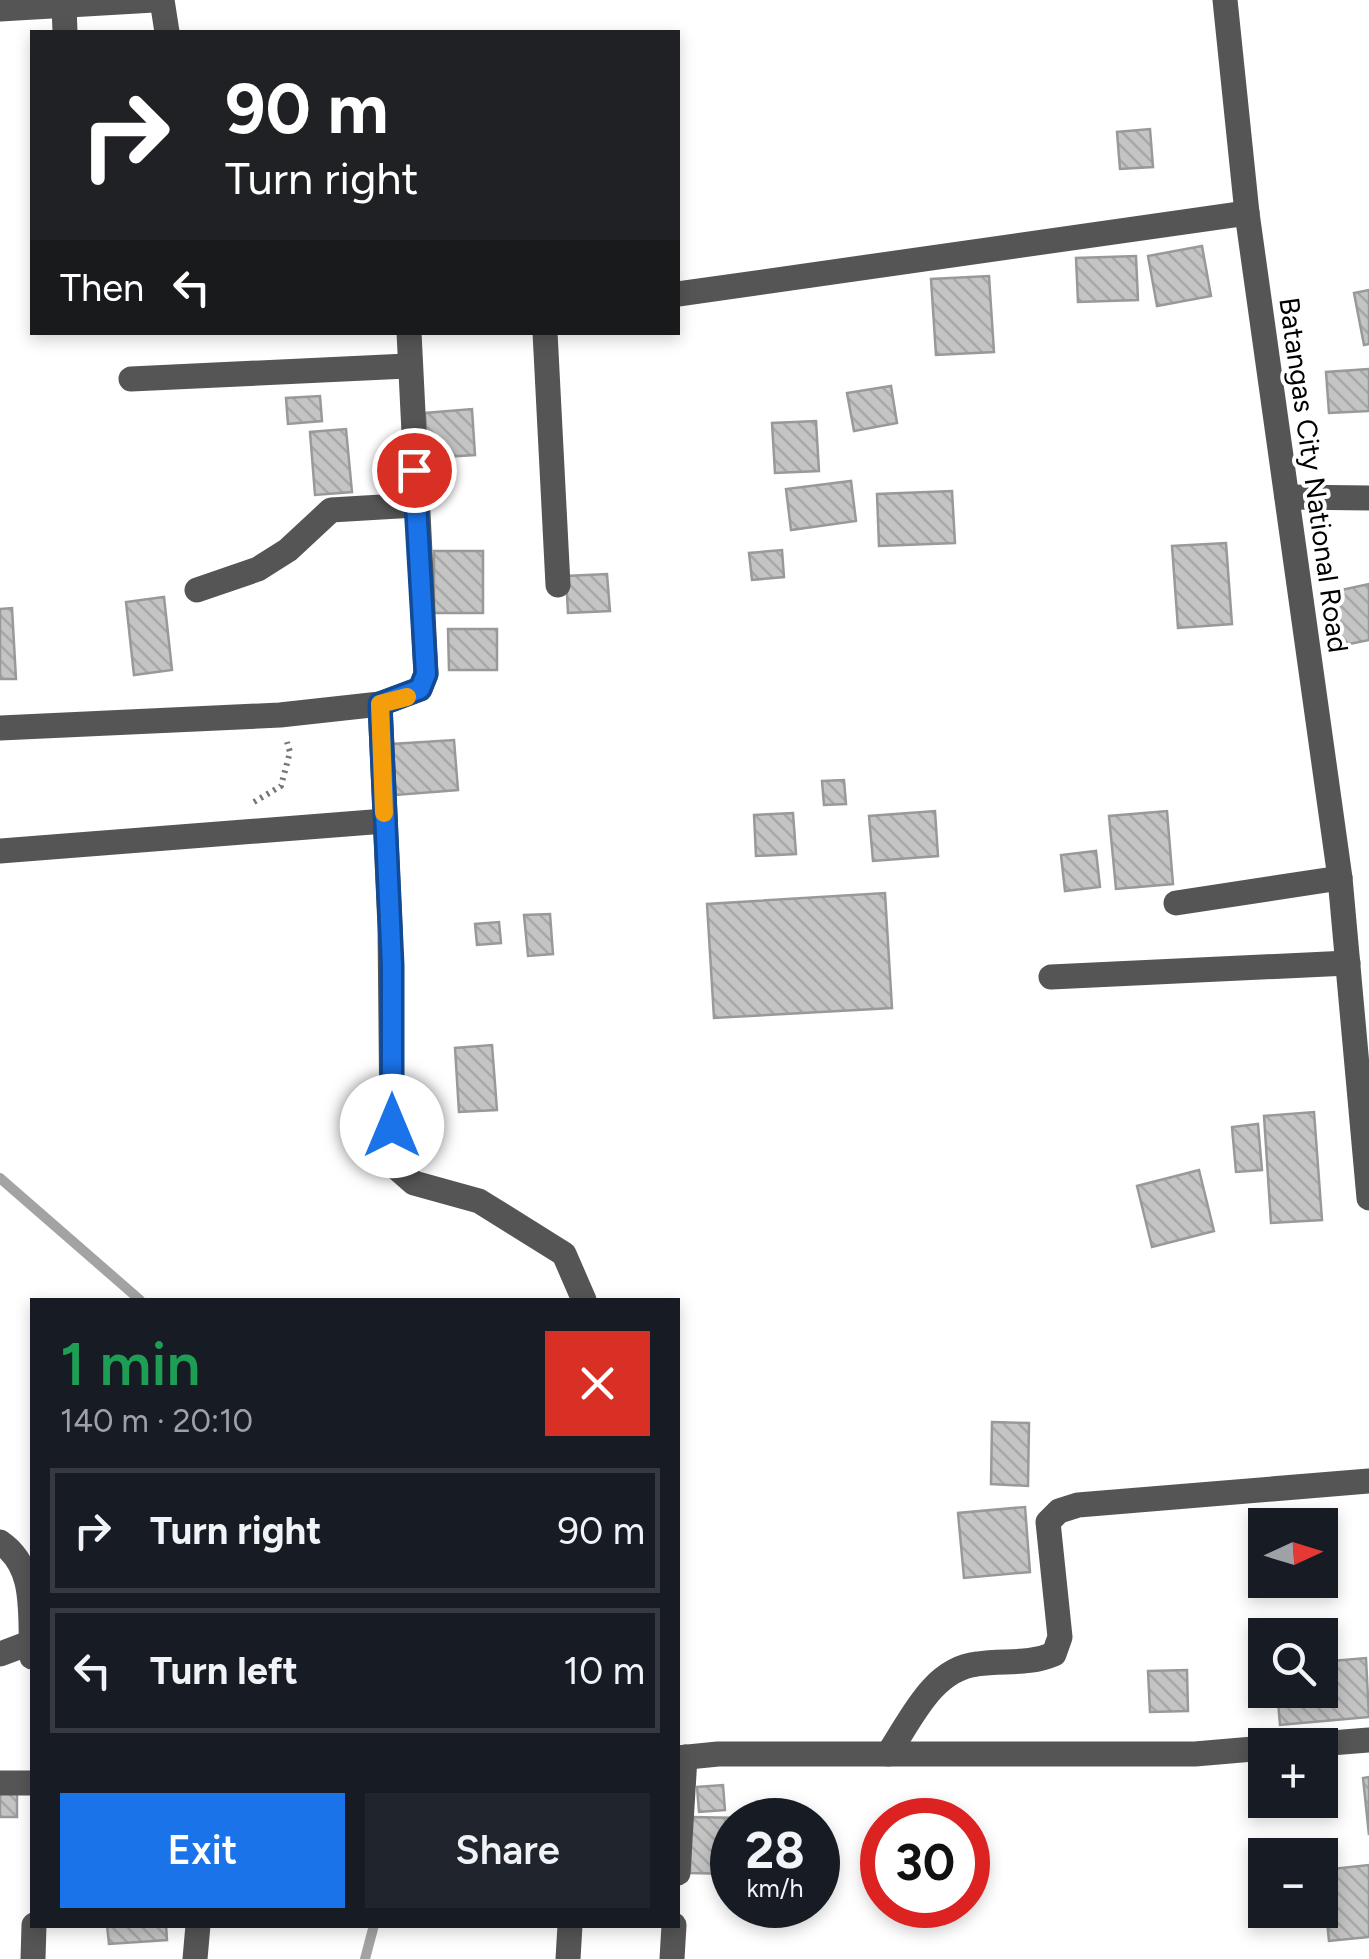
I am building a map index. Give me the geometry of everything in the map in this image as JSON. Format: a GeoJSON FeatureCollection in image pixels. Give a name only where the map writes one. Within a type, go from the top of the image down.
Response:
{"type":"FeatureCollection","features":[{"type":"Feature","properties":{"kind":"street"},"geometry":{"type":"LineString","coordinates":[[0,8],[154,0]]}},
{"type":"Feature","properties":{"kind":"street"},"geometry":{"type":"LineString","coordinates":[[162,0],[166,30]]}},
{"type":"Feature","properties":{"kind":"street","name":"Batangas City National Road"},"geometry":{"type":"LineString","coordinates":[[1225,0],[1247,214],[1340,878],[1369,1198]]}},
{"type":"Feature","properties":{"kind":"street"},"geometry":{"type":"LineString","coordinates":[[66,30],[76,3]]}},
{"type":"Feature","properties":{"kind":"street"},"geometry":{"type":"LineString","coordinates":[[680,294],[1247,214]]}},
{"type":"Feature","properties":{"kind":"street"},"geometry":{"type":"LineString","coordinates":[[0,728],[280,714],[380,704],[420,689],[426,674],[409,335]]}},
{"type":"Feature","properties":{"kind":"street"},"geometry":{"type":"LineString","coordinates":[[545,335],[558,585]]}},
{"type":"Feature","properties":{"kind":"street"},"geometry":{"type":"LineString","coordinates":[[131,379],[408,366]]}},
{"type":"Feature","properties":{"kind":"street"},"geometry":{"type":"LineString","coordinates":[[1288,497],[1369,498]]}},
{"type":"Feature","properties":{"kind":"street"},"geometry":{"type":"LineString","coordinates":[[198,590],[258,569],[332,510],[416,505]]}},
{"type":"Feature","properties":{"kind":"street"},"geometry":{"type":"LineString","coordinates":[[380,704],[392,1003],[392,1126],[398,1169],[414,1183],[479,1202],[564,1254],[583,1298]]}},
{"type":"Feature","properties":{"kind":"street"},"geometry":{"type":"LineString","coordinates":[[0,852],[384,821]]}},
{"type":"Feature","properties":{"kind":"street"},"geometry":{"type":"LineString","coordinates":[[1176,903],[1340,878]]}},
{"type":"Feature","properties":{"kind":"street"},"geometry":{"type":"LineString","coordinates":[[1050,978],[1348,964]]}},
{"type":"Feature","properties":{"kind":"street"},"geometry":{"type":"LineString","coordinates":[[888,1754],[933,1687],[952,1670],[976,1664],[1034,1662],[1054,1654],[1060,1637],[1048,1522],[1059,1512],[1078,1505],[1369,1481]]}},
{"type":"Feature","properties":{"kind":"street"},"geometry":{"type":"LineString","coordinates":[[0,1542],[16,1553],[30,1584]]}},
{"type":"Feature","properties":{"kind":"street"},"geometry":{"type":"LineString","coordinates":[[0,1654],[30,1643]]}},
{"type":"Feature","properties":{"kind":"street"},"geometry":{"type":"LineString","coordinates":[[1338,1742],[1369,1740]]}},
{"type":"Feature","properties":{"kind":"street"},"geometry":{"type":"LineString","coordinates":[[680,1796],[681,1757],[1195,1754],[1248,1749]]}},
{"type":"Feature","properties":{"kind":"street"},"geometry":{"type":"LineString","coordinates":[[0,1783],[30,1784]]}},
{"type":"Feature","properties":{"kind":"street"},"geometry":{"type":"LineString","coordinates":[[32,1959],[34,1928]]}},
{"type":"Feature","properties":{"kind":"street"},"geometry":{"type":"LineString","coordinates":[[195,1959],[198,1928]]}},
{"type":"Feature","properties":{"kind":"street"},"geometry":{"type":"LineString","coordinates":[[568,1959],[570,1928]]}},
{"type":"Feature","properties":{"kind":"street"},"geometry":{"type":"LineString","coordinates":[[672,1959],[674,1928]]}},
{"type":"Feature","properties":{"kind":"path"},"geometry":{"type":"LineString","coordinates":[[249,805],[281,786],[290,752],[280,714]]}},
{"type":"Feature","properties":{"kind":"building"},"geometry":{"type":"Polygon","coordinates":[[[1150,129],[1153,167],[1120,169],[1117,132],[1150,129]]]}},
{"type":"Feature","properties":{"kind":"building"},"geometry":{"type":"Polygon","coordinates":[[[1202,246],[1211,296],[1157,306],[1148,256],[1202,246]]]}},
{"type":"Feature","properties":{"kind":"building"},"geometry":{"type":"Polygon","coordinates":[[[1136,256],[1138,300],[1078,302],[1076,258],[1136,256]]]}},
{"type":"Feature","properties":{"kind":"building"},"geometry":{"type":"Polygon","coordinates":[[[989,276],[994,352],[936,355],[931,279],[989,276]]]}},
{"type":"Feature","properties":{"kind":"building"},"geometry":{"type":"Polygon","coordinates":[[[1369,290],[1369,344],[1364,345],[1354,293],[1369,290]]]}},
{"type":"Feature","properties":{"kind":"building"},"geometry":{"type":"Polygon","coordinates":[[[1369,369],[1369,411],[1329,413],[1326,372],[1369,369]]]}},
{"type":"Feature","properties":{"kind":"building"},"geometry":{"type":"Polygon","coordinates":[[[891,386],[897,423],[854,431],[847,393],[891,386]]]}},
{"type":"Feature","properties":{"kind":"building"},"geometry":{"type":"Polygon","coordinates":[[[320,396],[322,421],[288,424],[286,398],[320,396]]]}},
{"type":"Feature","properties":{"kind":"building"},"geometry":{"type":"Polygon","coordinates":[[[472,409],[475,455],[428,458],[425,413],[472,409]]]}},
{"type":"Feature","properties":{"kind":"building"},"geometry":{"type":"Polygon","coordinates":[[[816,421],[819,471],[775,473],[772,423],[816,421]]]}},
{"type":"Feature","properties":{"kind":"building"},"geometry":{"type":"Polygon","coordinates":[[[346,429],[352,492],[315,495],[310,432],[346,429]]]}},
{"type":"Feature","properties":{"kind":"building"},"geometry":{"type":"Polygon","coordinates":[[[851,481],[856,521],[791,530],[786,489],[851,481]]]}},
{"type":"Feature","properties":{"kind":"building"},"geometry":{"type":"Polygon","coordinates":[[[952,491],[955,543],[879,546],[877,494],[952,491]]]}},
{"type":"Feature","properties":{"kind":"building"},"geometry":{"type":"Polygon","coordinates":[[[1226,543],[1232,624],[1178,628],[1172,546],[1226,543]]]}},
{"type":"Feature","properties":{"kind":"building"},"geometry":{"type":"Polygon","coordinates":[[[782,550],[784,577],[752,580],[749,553],[782,550]]]}},
{"type":"Feature","properties":{"kind":"building"},"geometry":{"type":"Polygon","coordinates":[[[434,551],[483,551],[483,613],[434,613],[434,551]]]}},
{"type":"Feature","properties":{"kind":"building"},"geometry":{"type":"Polygon","coordinates":[[[607,574],[610,611],[568,613],[566,576],[607,574]]]}},
{"type":"Feature","properties":{"kind":"building"},"geometry":{"type":"Polygon","coordinates":[[[1369,584],[1369,640],[1335,647],[1323,594],[1369,584]]]}},
{"type":"Feature","properties":{"kind":"building"},"geometry":{"type":"Polygon","coordinates":[[[164,597],[172,670],[134,675],[126,602],[164,597]]]}},
{"type":"Feature","properties":{"kind":"building"},"geometry":{"type":"Polygon","coordinates":[[[12,608],[16,679],[0,679],[0,609],[12,608]]]}},
{"type":"Feature","properties":{"kind":"building"},"geometry":{"type":"Polygon","coordinates":[[[448,629],[497,629],[497,670],[449,670],[448,629]]]}},
{"type":"Feature","properties":{"kind":"building"},"geometry":{"type":"Polygon","coordinates":[[[454,740],[458,790],[396,795],[392,744],[454,740]]]}},
{"type":"Feature","properties":{"kind":"building"},"geometry":{"type":"Polygon","coordinates":[[[844,780],[846,804],[824,805],[822,781],[844,780]]]}},
{"type":"Feature","properties":{"kind":"building"},"geometry":{"type":"Polygon","coordinates":[[[935,811],[938,856],[873,861],[869,816],[935,811]]]}},
{"type":"Feature","properties":{"kind":"building"},"geometry":{"type":"Polygon","coordinates":[[[1167,811],[1173,884],[1116,889],[1109,816],[1167,811]]]}},
{"type":"Feature","properties":{"kind":"building"},"geometry":{"type":"Polygon","coordinates":[[[793,813],[796,854],[756,856],[754,815],[793,813]]]}},
{"type":"Feature","properties":{"kind":"building"},"geometry":{"type":"Polygon","coordinates":[[[1096,851],[1100,887],[1065,891],[1061,855],[1096,851]]]}},
{"type":"Feature","properties":{"kind":"building"},"geometry":{"type":"Polygon","coordinates":[[[885,893],[892,1008],[714,1018],[707,904],[885,893]]]}},
{"type":"Feature","properties":{"kind":"building"},"geometry":{"type":"Polygon","coordinates":[[[550,914],[553,954],[528,956],[524,915],[550,914]]]}},
{"type":"Feature","properties":{"kind":"building"},"geometry":{"type":"Polygon","coordinates":[[[499,922],[501,943],[477,945],[475,924],[499,922]]]}},
{"type":"Feature","properties":{"kind":"building"},"geometry":{"type":"Polygon","coordinates":[[[492,1045],[497,1110],[459,1112],[455,1048],[492,1045]]]}},
{"type":"Feature","properties":{"kind":"building"},"geometry":{"type":"Polygon","coordinates":[[[1314,1112],[1322,1220],[1271,1223],[1264,1116],[1314,1112]]]}},
{"type":"Feature","properties":{"kind":"building"},"geometry":{"type":"Polygon","coordinates":[[[1258,1124],[1262,1170],[1236,1172],[1232,1127],[1258,1124]]]}},
{"type":"Feature","properties":{"kind":"building"},"geometry":{"type":"Polygon","coordinates":[[[1199,1170],[1214,1231],[1152,1247],[1137,1186],[1199,1170]]]}},
{"type":"Feature","properties":{"kind":"building"},"geometry":{"type":"Polygon","coordinates":[[[992,1422],[1029,1423],[1028,1486],[991,1484],[992,1422]]]}},
{"type":"Feature","properties":{"kind":"building"},"geometry":{"type":"Polygon","coordinates":[[[1025,1507],[1030,1572],[964,1578],[958,1513],[1025,1507]]]}},
{"type":"Feature","properties":{"kind":"building"},"geometry":{"type":"Polygon","coordinates":[[[1366,1658],[1369,1717],[1280,1725],[1279,1708],[1338,1708],[1338,1660],[1366,1658]]]}},
{"type":"Feature","properties":{"kind":"building"},"geometry":{"type":"Polygon","coordinates":[[[1187,1670],[1188,1711],[1150,1712],[1148,1671],[1187,1670]]]}},
{"type":"Feature","properties":{"kind":"building"},"geometry":{"type":"Polygon","coordinates":[[[1369,1777],[1369,1835],[1363,1778],[1369,1777]]]}},
{"type":"Feature","properties":{"kind":"building"},"geometry":{"type":"Polygon","coordinates":[[[723,1785],[724,1798],[710,1798],[710,1811],[699,1812],[697,1787],[723,1785]]]}},
{"type":"Feature","properties":{"kind":"building"},"geometry":{"type":"Polygon","coordinates":[[[17,1788],[17,1817],[0,1817],[0,1789],[17,1788]]]}},
{"type":"Feature","properties":{"kind":"building"},"geometry":{"type":"Polygon","coordinates":[[[691,1817],[710,1817],[710,1873],[690,1873],[691,1817]]]}},
{"type":"Feature","properties":{"kind":"building"},"geometry":{"type":"Polygon","coordinates":[[[1369,1865],[1369,1937],[1329,1941],[1328,1928],[1338,1928],[1338,1868],[1369,1865]]]}},
{"type":"Feature","properties":{"kind":"building"},"geometry":{"type":"Polygon","coordinates":[[[107,1928],[166,1928],[167,1940],[109,1944],[107,1928]]]}},
{"type":"Feature","properties":{"kind":"waterway"},"geometry":{"type":"LineString","coordinates":[[0,1178],[138,1298]]}},
{"type":"Feature","properties":{"kind":"waterway"},"geometry":{"type":"LineString","coordinates":[[365,1959],[373,1928]]}},
{"type":"Feature","properties":{"kind":"slow traffic"},"geometry":{"type":"LineString","coordinates":[[384,813],[380,704],[407,697]]}},
{"type":"Feature","properties":{"kind":"route"},"geometry":{"type":"LineString","coordinates":[[392,1126],[392,965],[380,704],[420,689],[426,674],[414,470]]}}]}
